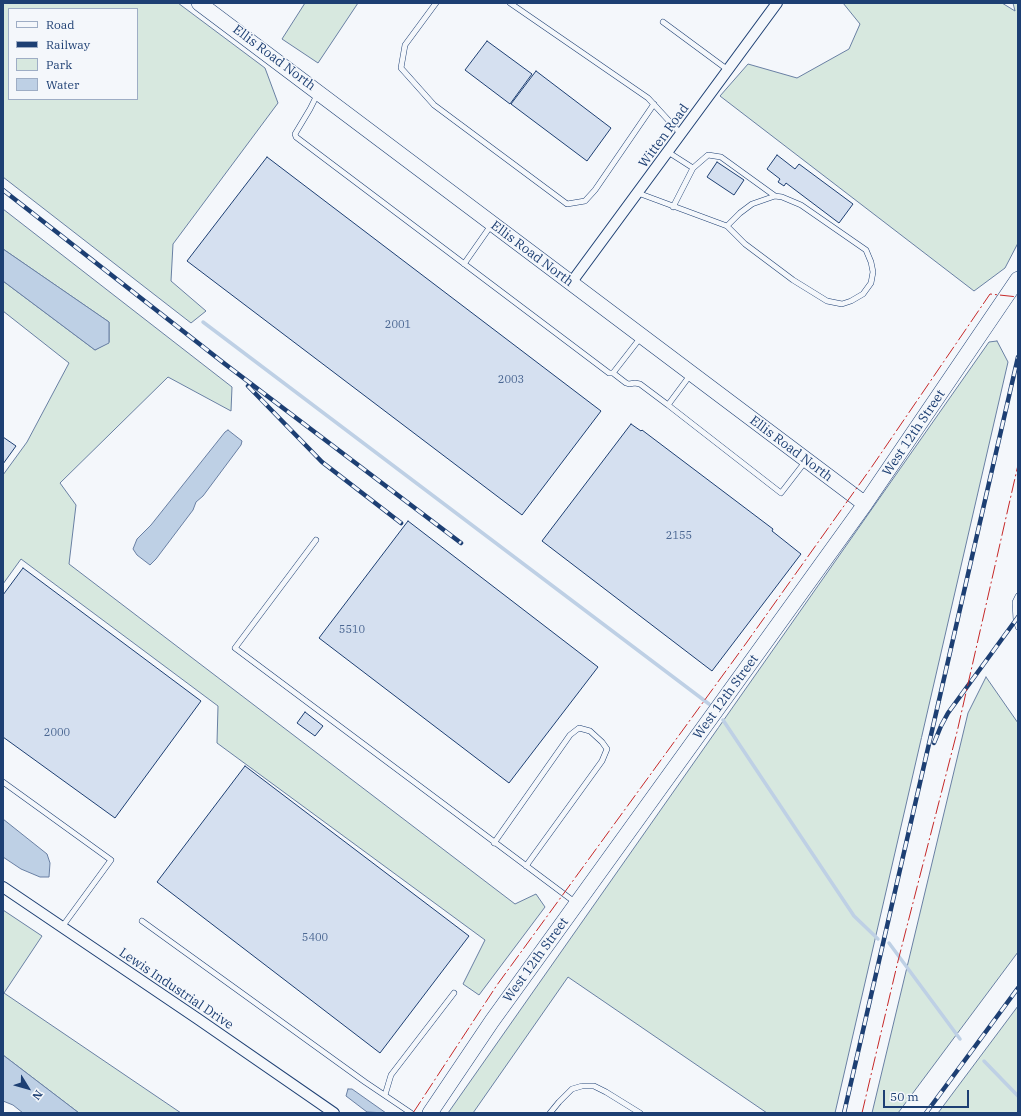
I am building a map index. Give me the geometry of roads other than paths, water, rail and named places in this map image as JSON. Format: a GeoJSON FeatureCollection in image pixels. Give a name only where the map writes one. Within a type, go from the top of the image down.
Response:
{"type":"FeatureCollection","features":[{"type":"Feature","properties":{"kind":"street","name":"Ellis Road North"},"geometry":{"type":"LineString","coordinates":[[199,3],[865,504]]}},
{"type":"Feature","properties":{"kind":"street","name":"Witten Road"},"geometry":{"type":"LineString","coordinates":[[571,283],[777,3]]}},
{"type":"Feature","properties":{"kind":"street","name":"West 12th Street"},"geometry":{"type":"LineString","coordinates":[[430,1113],[492,1021],[865,504],[1018,279]]}},
{"type":"Feature","properties":{"kind":"street","name":"Lewis Industrial Drive"},"geometry":{"type":"LineString","coordinates":[[3,887],[334,1113]]}},
{"type":"Feature","properties":{"kind":"lane"},"geometry":{"type":"LineString","coordinates":[[436,3],[405,45],[401,68],[434,105],[567,204],[584,201],[595,190],[654,104]]}},
{"type":"Feature","properties":{"kind":"lane"},"geometry":{"type":"LineString","coordinates":[[510,3],[642,94],[654,104],[681,134]]}},
{"type":"Feature","properties":{"kind":"lane"},"geometry":{"type":"LineString","coordinates":[[663,22],[728,70]]}},
{"type":"Feature","properties":{"kind":"lane"},"geometry":{"type":"LineString","coordinates":[[319,92],[295,134],[296,137],[464,264],[609,373],[613,373],[626,383],[640,384],[781,493],[806,460]]}},
{"type":"Feature","properties":{"kind":"lane"},"geometry":{"type":"LineString","coordinates":[[668,152],[693,168]]}},
{"type":"Feature","properties":{"kind":"lane"},"geometry":{"type":"LineString","coordinates":[[673,207],[693,168],[708,155],[721,157],[775,196]]}},
{"type":"Feature","properties":{"kind":"lane"},"geometry":{"type":"LineString","coordinates":[[638,193],[727,226],[745,244],[793,280],[827,301],[842,304],[851,301],[863,294],[871,283],[873,272],[866,250],[801,205],[782,197],[775,196],[752,204],[727,226]]}},
{"type":"Feature","properties":{"kind":"lane"},"geometry":{"type":"LineString","coordinates":[[464,264],[492,224]]}},
{"type":"Feature","properties":{"kind":"lane"},"geometry":{"type":"LineString","coordinates":[[613,373],[642,336]]}},
{"type":"Feature","properties":{"kind":"lane"},"geometry":{"type":"LineString","coordinates":[[668,405],[691,374]]}},
{"type":"Feature","properties":{"kind":"lane"},"geometry":{"type":"LineString","coordinates":[[316,540],[235,648],[576,904]]}},
{"type":"Feature","properties":{"kind":"lane"},"geometry":{"type":"LineString","coordinates":[[1018,596],[1015,602],[1018,627]]}},
{"type":"Feature","properties":{"kind":"lane"},"geometry":{"type":"LineString","coordinates":[[494,842],[570,736],[579,728],[590,731],[607,749],[602,761],[526,866]]}},
{"type":"Feature","properties":{"kind":"lane"},"geometry":{"type":"LineString","coordinates":[[3,782],[110,860],[62,927]]}},
{"type":"Feature","properties":{"kind":"lane"},"geometry":{"type":"LineString","coordinates":[[142,921],[385,1096],[411,1113]]}},
{"type":"Feature","properties":{"kind":"lane"},"geometry":{"type":"LineString","coordinates":[[385,1096],[391,1075],[454,993]]}},
{"type":"Feature","properties":{"kind":"lane"},"geometry":{"type":"LineString","coordinates":[[550,1113],[572,1090],[582,1086],[594,1086],[640,1113]]}},
{"type":"Feature","properties":{"kind":"water"},"geometry":{"type":"Polygon","coordinates":[[[3,249],[109,322],[109,343],[95,350],[3,281],[3,249]]]}},
{"type":"Feature","properties":{"kind":"water"},"geometry":{"type":"Polygon","coordinates":[[[228,430],[242,441],[241,445],[203,496],[196,502],[193,510],[150,565],[137,555],[133,549],[137,539],[151,525],[228,430]]]}},
{"type":"Feature","properties":{"kind":"water"},"geometry":{"type":"Polygon","coordinates":[[[3,819],[47,854],[50,863],[49,877],[40,877],[21,869],[3,857],[3,819]]]}},
{"type":"Feature","properties":{"kind":"water"},"geometry":{"type":"Polygon","coordinates":[[[3,1055],[79,1113],[23,1113],[13,1105],[3,1101],[3,1055]]]}},
{"type":"Feature","properties":{"kind":"water"},"geometry":{"type":"Polygon","coordinates":[[[348,1089],[352,1089],[386,1113],[367,1112],[346,1096],[348,1089]]]}},
{"type":"Feature","properties":{"kind":"waterway"},"geometry":{"type":"LineString","coordinates":[[203,322],[709,704]]}},
{"type":"Feature","properties":{"kind":"waterway"},"geometry":{"type":"LineString","coordinates":[[723,720],[854,916],[878,939]]}},
{"type":"Feature","properties":{"kind":"waterway"},"geometry":{"type":"LineString","coordinates":[[889,943],[960,1039]]}},
{"type":"Feature","properties":{"kind":"waterway"},"geometry":{"type":"LineString","coordinates":[[984,1061],[1018,1096]]}},
{"type":"Feature","properties":{"kind":"railway"},"geometry":{"type":"LineString","coordinates":[[3,190],[225,364],[461,543]]}},
{"type":"Feature","properties":{"kind":"railway"},"geometry":{"type":"LineString","coordinates":[[844,1113],[1018,357]]}},
{"type":"Feature","properties":{"kind":"railway"},"geometry":{"type":"LineString","coordinates":[[248,386],[322,462],[401,523]]}},
{"type":"Feature","properties":{"kind":"railway"},"geometry":{"type":"LineString","coordinates":[[934,743],[948,713],[1018,617]]}},
{"type":"Feature","properties":{"kind":"railway"},"geometry":{"type":"LineString","coordinates":[[926,1113],[1018,988]]}}]}
